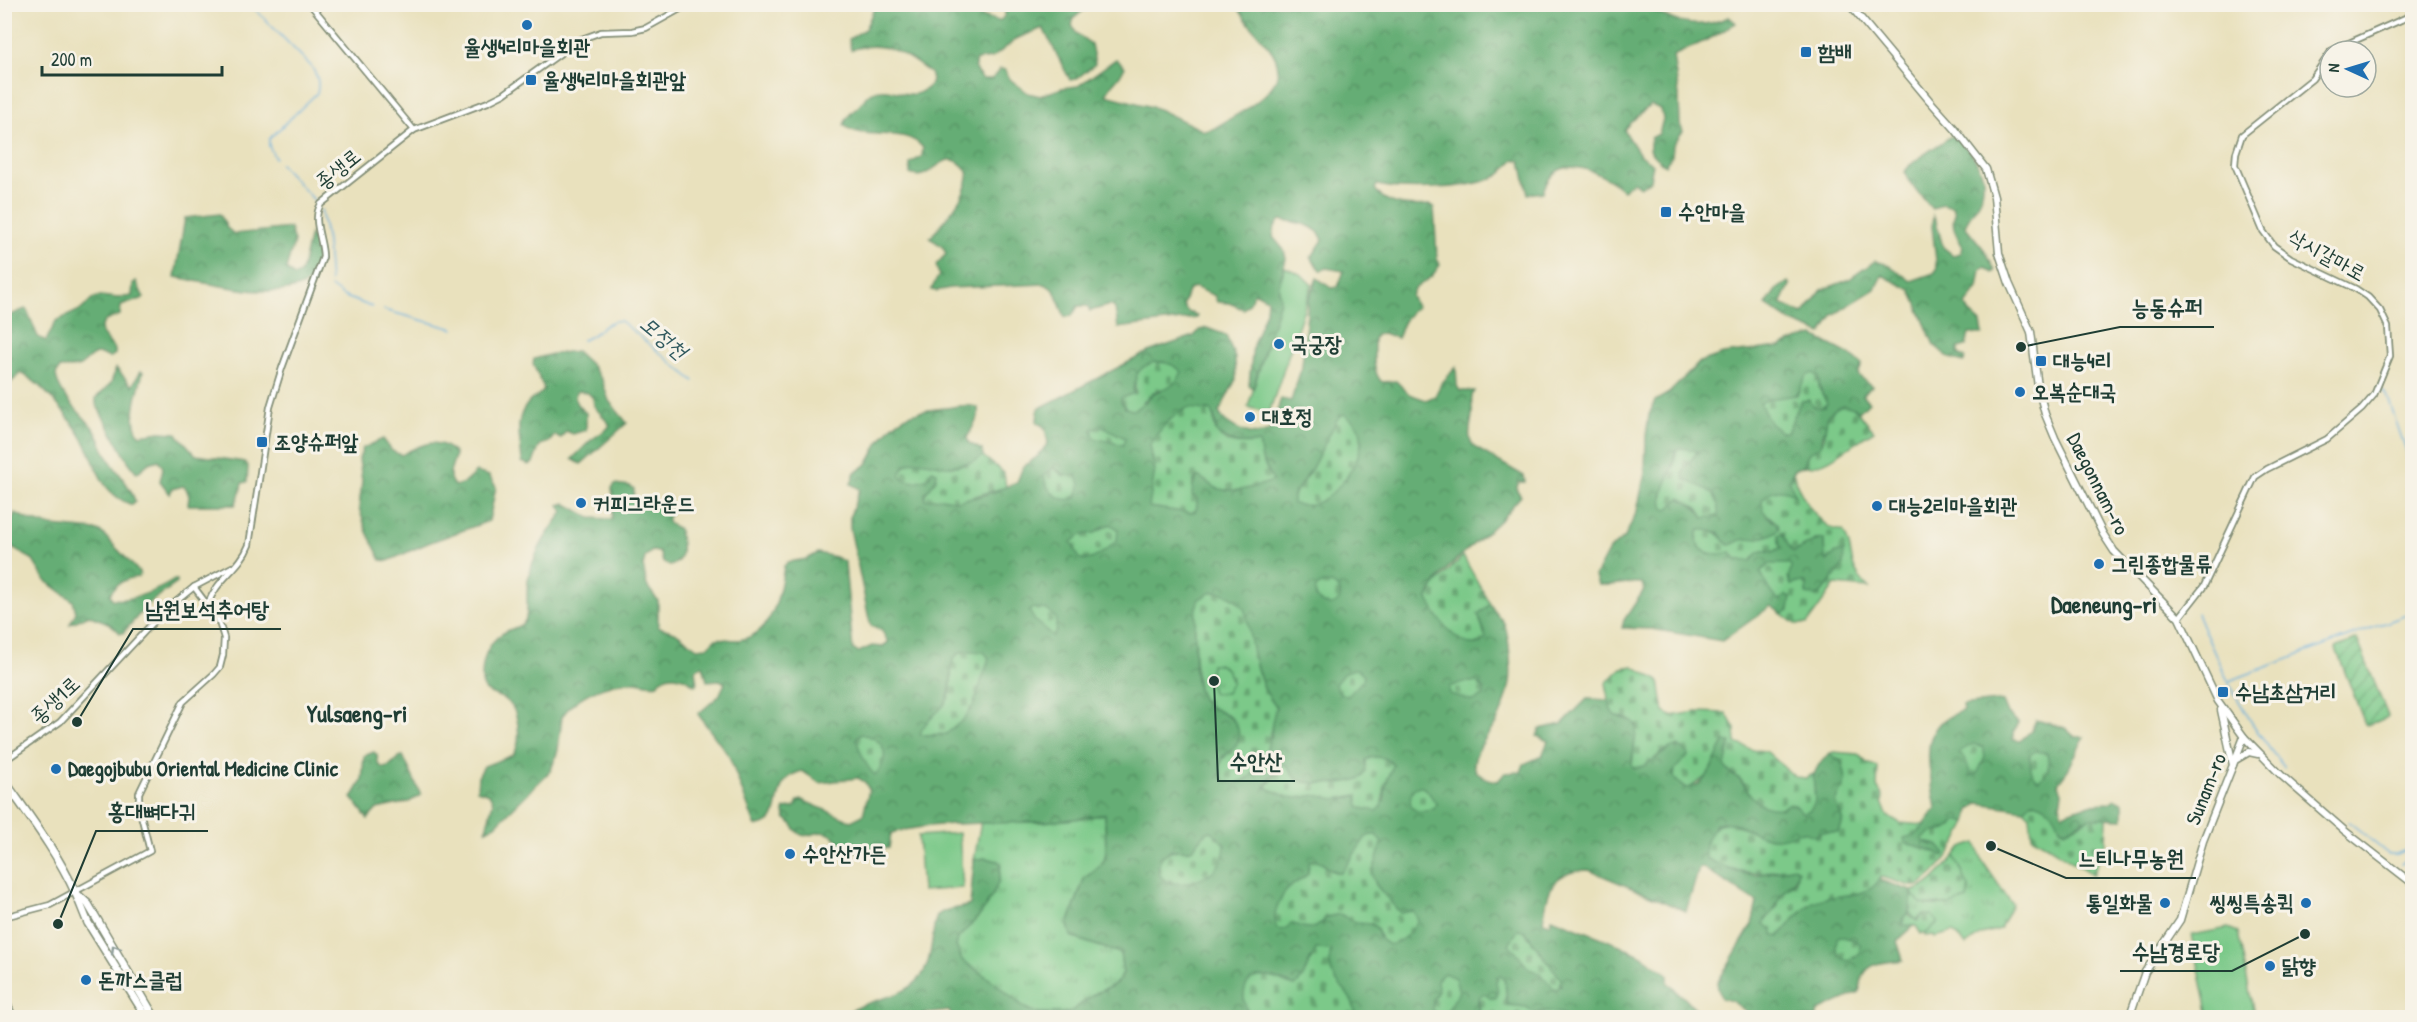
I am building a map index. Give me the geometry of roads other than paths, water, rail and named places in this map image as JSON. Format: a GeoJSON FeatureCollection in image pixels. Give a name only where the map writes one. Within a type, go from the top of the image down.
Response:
{"type":"FeatureCollection","features":[{"type":"Feature","properties":{"kind":"main road"},"geometry":{"type":"LineString","coordinates":[[4,780],[40,830],[76,893],[88,922],[147,1017]]}},
{"type":"Feature","properties":{"kind":"main road"},"geometry":{"type":"LineString","coordinates":[[76,893],[88,904],[155,1017]]}},
{"type":"Feature","properties":{"kind":"street"},"geometry":{"type":"LineString","coordinates":[[310,4],[414,130]]}},
{"type":"Feature","properties":{"kind":"street","name":"종생로"},"geometry":{"type":"LineString","coordinates":[[208,605],[215,588],[245,555],[249,545],[270,407],[323,257],[322,240],[316,219],[319,207],[414,130],[504,94],[552,58],[589,35],[646,28],[689,4]]}},
{"type":"Feature","properties":{"kind":"street","name":"Daegonnam-ro"},"geometry":{"type":"LineString","coordinates":[[1849,4],[1986,168],[1994,197],[1999,253],[2005,274],[2031,332],[2041,401],[2055,438],[2103,534],[2114,551],[2179,618],[2218,701],[2244,737],[2346,831],[2412,883]]}},
{"type":"Feature","properties":{"kind":"street","name":"삭시갈마로"},"geometry":{"type":"LineString","coordinates":[[2359,39],[2412,15]]}},
{"type":"Feature","properties":{"kind":"street","name":"삭시갈마로"},"geometry":{"type":"LineString","coordinates":[[2179,618],[2204,586],[2255,477],[2327,439],[2362,409],[2374,395],[2390,356],[2388,327],[2380,310],[2368,297],[2356,289],[2291,258],[2274,246],[2263,231],[2235,165],[2242,135],[2312,79],[2318,70]]}},
{"type":"Feature","properties":{"kind":"street","name":"종생1로"},"geometry":{"type":"LineString","coordinates":[[4,761],[60,722],[162,613],[194,587],[234,566]]}},
{"type":"Feature","properties":{"kind":"street"},"geometry":{"type":"LineString","coordinates":[[4,917],[50,906],[150,851],[139,807],[139,793],[183,702],[214,675],[220,667],[223,656],[222,628],[194,587]]}},
{"type":"Feature","properties":{"kind":"street"},"geometry":{"type":"LineString","coordinates":[[2218,701],[2226,725],[2233,767]]}},
{"type":"Feature","properties":{"kind":"street","name":"Sunam-ro"},"geometry":{"type":"LineString","coordinates":[[2129,1017],[2145,972],[2180,920],[2203,841],[2244,737]]}},
{"type":"Feature","properties":{"kind":"street"},"geometry":{"type":"LineString","coordinates":[[2236,759],[2249,752],[2261,755]]}},
{"type":"Feature","properties":{"kind":"street"},"geometry":{"type":"LineString","coordinates":[[4,996],[13,1017]]}},
{"type":"Feature","properties":{"kind":"waterway","name":"모정천"},"geometry":{"type":"LineString","coordinates":[[250,4],[311,66],[318,82],[317,93],[269,139],[269,146],[275,158]]}},
{"type":"Feature","properties":{"kind":"waterway","name":"모정천"},"geometry":{"type":"LineString","coordinates":[[280,164],[317,203]]}},
{"type":"Feature","properties":{"kind":"waterway","name":"모정천"},"geometry":{"type":"LineString","coordinates":[[321,210],[327,242],[330,282]]}},
{"type":"Feature","properties":{"kind":"waterway","name":"모정천"},"geometry":{"type":"LineString","coordinates":[[331,287],[343,296],[372,307]]}},
{"type":"Feature","properties":{"kind":"waterway","name":"모정천"},"geometry":{"type":"LineString","coordinates":[[384,310],[454,329]]}},
{"type":"Feature","properties":{"kind":"waterway","name":"모정천"},"geometry":{"type":"LineString","coordinates":[[582,340],[610,323],[621,321],[694,381]]}},
{"type":"Feature","properties":{"kind":"waterway"},"geometry":{"type":"LineString","coordinates":[[2381,390],[2387,395],[2412,468]]}},
{"type":"Feature","properties":{"kind":"waterway"},"geometry":{"type":"LineString","coordinates":[[2197,613],[2246,714],[2285,768]]}},
{"type":"Feature","properties":{"kind":"waterway"},"geometry":{"type":"LineString","coordinates":[[2229,681],[2412,613]]}},
{"type":"Feature","properties":{"kind":"waterway"},"geometry":{"type":"LineString","coordinates":[[2349,822],[2388,854],[2396,854],[2412,848]]}},
{"type":"Feature","properties":{"kind":"waterway"},"geometry":{"type":"LineString","coordinates":[[2401,864],[2412,857]]}},
{"type":"Feature","properties":{"kind":"place","name":"율생4리마을회관"},"geometry":{"type":"Point","coordinates":[527,25]}},
{"type":"Feature","properties":{"kind":"place","name":"함배"},"geometry":{"type":"Point","coordinates":[1806,52]}},
{"type":"Feature","properties":{"kind":"place","name":"율생4리마을회관앞"},"geometry":{"type":"Point","coordinates":[531,80]}},
{"type":"Feature","properties":{"kind":"place","name":"수안마을"},"geometry":{"type":"Point","coordinates":[1666,212]}},
{"type":"Feature","properties":{"kind":"place","name":"국궁장"},"geometry":{"type":"Point","coordinates":[1279,344]}},
{"type":"Feature","properties":{"kind":"place","name":"능동슈퍼"},"geometry":{"type":"Point","coordinates":[2021,347]}},
{"type":"Feature","properties":{"kind":"place","name":"대능4리"},"geometry":{"type":"Point","coordinates":[2041,361]}},
{"type":"Feature","properties":{"kind":"place","name":"오복순대국"},"geometry":{"type":"Point","coordinates":[2020,392]}},
{"type":"Feature","properties":{"kind":"place","name":"대호정"},"geometry":{"type":"Point","coordinates":[1250,417]}},
{"type":"Feature","properties":{"kind":"place","name":"조양슈퍼앞"},"geometry":{"type":"Point","coordinates":[262,442]}},
{"type":"Feature","properties":{"kind":"place","name":"커피그라운드"},"geometry":{"type":"Point","coordinates":[581,503]}},
{"type":"Feature","properties":{"kind":"place","name":"대능2리마을회관"},"geometry":{"type":"Point","coordinates":[1877,506]}},
{"type":"Feature","properties":{"kind":"place","name":"그린종합물류"},"geometry":{"type":"Point","coordinates":[2099,564]}},
{"type":"Feature","properties":{"kind":"place","name":"수안산"},"geometry":{"type":"Point","coordinates":[1214,681]}},
{"type":"Feature","properties":{"kind":"place","name":"수남초삼거리"},"geometry":{"type":"Point","coordinates":[2223,692]}},
{"type":"Feature","properties":{"kind":"place","name":"남원보석추어탕"},"geometry":{"type":"Point","coordinates":[77,722]}},
{"type":"Feature","properties":{"kind":"place","name":"Daegojbubu Oriental Medicine Clinic"},"geometry":{"type":"Point","coordinates":[56,769]}},
{"type":"Feature","properties":{"kind":"place","name":"느티나무농원"},"geometry":{"type":"Point","coordinates":[1991,846]}},
{"type":"Feature","properties":{"kind":"place","name":"수안산가든"},"geometry":{"type":"Point","coordinates":[790,854]}},
{"type":"Feature","properties":{"kind":"place","name":"통일화물"},"geometry":{"type":"Point","coordinates":[2165,903]}},
{"type":"Feature","properties":{"kind":"place","name":"씽씽특송퀵"},"geometry":{"type":"Point","coordinates":[2306,903]}},
{"type":"Feature","properties":{"kind":"place","name":"홍대뼈다귀"},"geometry":{"type":"Point","coordinates":[58,924]}},
{"type":"Feature","properties":{"kind":"place","name":"수남경로당"},"geometry":{"type":"Point","coordinates":[2305,934]}},
{"type":"Feature","properties":{"kind":"place","name":"닭향"},"geometry":{"type":"Point","coordinates":[2270,966]}},
{"type":"Feature","properties":{"kind":"place","name":"돈까스클럽"},"geometry":{"type":"Point","coordinates":[86,980]}},
{"type":"Feature","properties":{"kind":"district","name":"Daeneung-ri"},"geometry":{"type":"Point","coordinates":[2104,605]}},
{"type":"Feature","properties":{"kind":"district","name":"Yulsaeng-ri"},"geometry":{"type":"Point","coordinates":[357,714]}}]}
